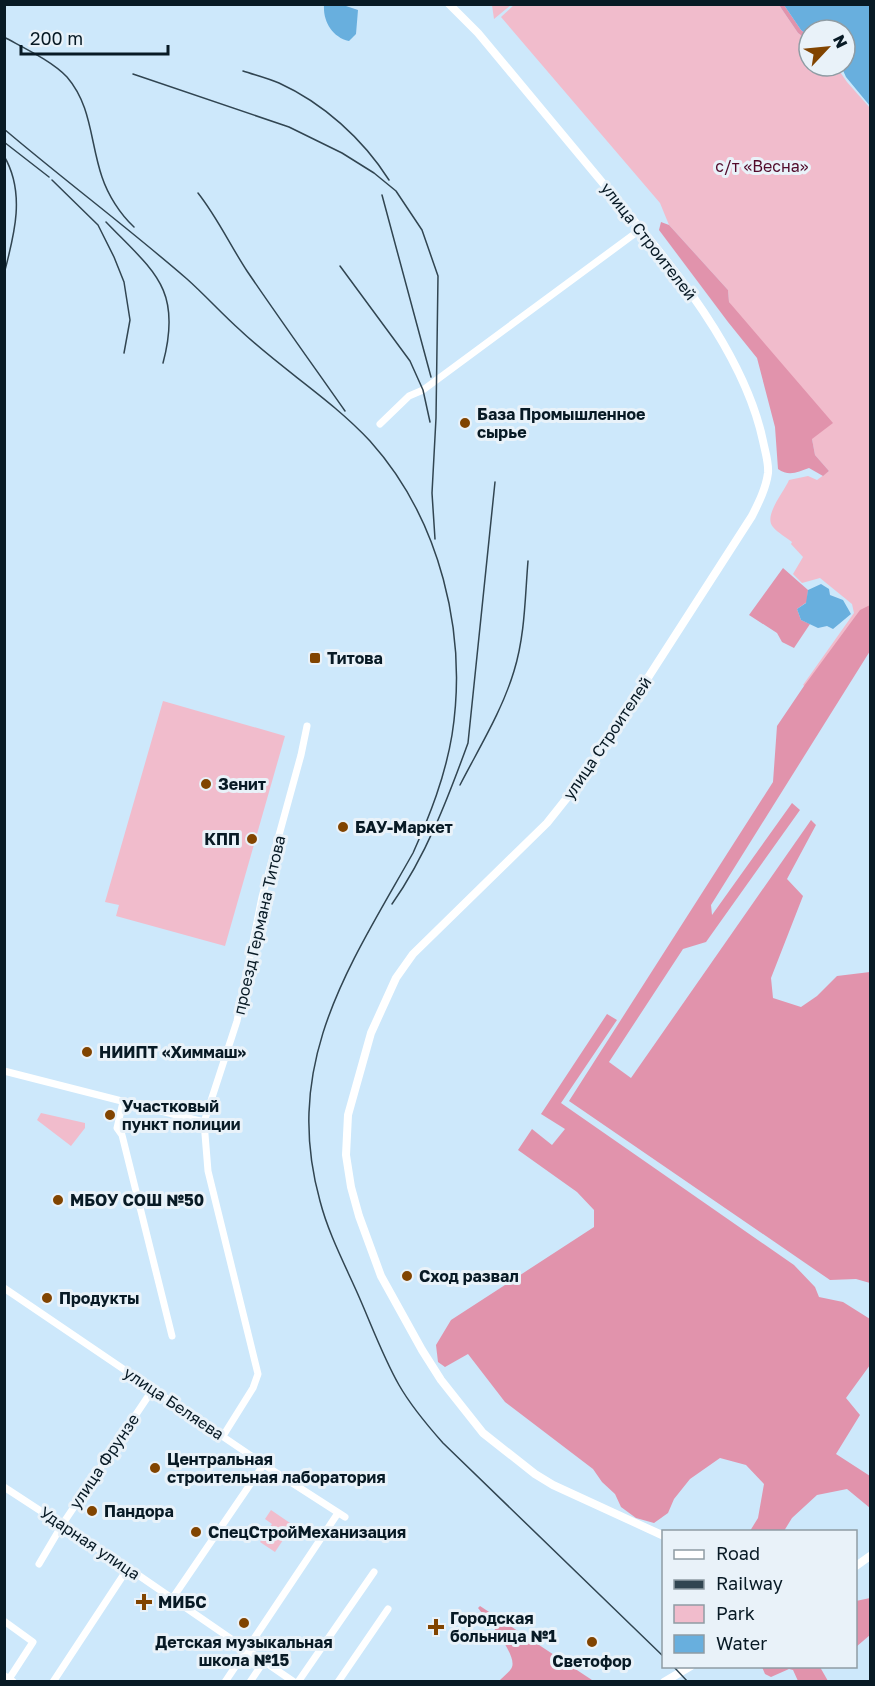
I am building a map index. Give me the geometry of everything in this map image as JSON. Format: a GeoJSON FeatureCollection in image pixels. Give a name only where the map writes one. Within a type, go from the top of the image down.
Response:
{"type":"FeatureCollection","features":[{"type":"Feature","properties":{"kind":"main road","name":"улица Строителей"},"geometry":{"type":"LineString","coordinates":[[449,4],[478,33],[666,259],[698,302],[735,367],[759,424],[768,472],[762,495],[752,516],[586,774],[547,823],[402,967],[382,1005],[363,1054],[349,1106],[346,1155],[359,1216],[386,1284],[441,1380],[483,1434],[553,1485],[662,1536]]}},
{"type":"Feature","properties":{"kind":"main road"},"geometry":{"type":"LineString","coordinates":[[857,1564],[870,1554]]}},
{"type":"Feature","properties":{"kind":"main road"},"geometry":{"type":"LineString","coordinates":[[664,1682],[688,1668]]}},
{"type":"Feature","properties":{"kind":"street"},"geometry":{"type":"LineString","coordinates":[[380,424],[409,396],[423,390],[641,229]]}},
{"type":"Feature","properties":{"kind":"street","name":"проезд Германа Титова"},"geometry":{"type":"LineString","coordinates":[[204,1122],[237,1021],[262,897],[302,755],[307,726]]}},
{"type":"Feature","properties":{"kind":"street"},"geometry":{"type":"LineString","coordinates":[[4,1071],[204,1122],[208,1171],[258,1374],[249,1395],[223,1436]]}},
{"type":"Feature","properties":{"kind":"street"},"geometry":{"type":"LineString","coordinates":[[123,1102],[117,1128],[122,1135],[172,1336]]}},
{"type":"Feature","properties":{"kind":"street","name":"улица Беляева"},"geometry":{"type":"LineString","coordinates":[[4,1288],[341,1515],[247,1650]]}},
{"type":"Feature","properties":{"kind":"street","name":"улица Фрунзе"},"geometry":{"type":"LineString","coordinates":[[39,1564],[62,1525],[153,1389]]}},
{"type":"Feature","properties":{"kind":"street"},"geometry":{"type":"LineString","coordinates":[[172,1599],[264,1464]]}},
{"type":"Feature","properties":{"kind":"street","name":"Ударная улица"},"geometry":{"type":"LineString","coordinates":[[4,1487],[296,1682]]}},
{"type":"Feature","properties":{"kind":"street"},"geometry":{"type":"LineString","coordinates":[[53,1682],[128,1568]]}},
{"type":"Feature","properties":{"kind":"street"},"geometry":{"type":"LineString","coordinates":[[296,1682],[374,1572]]}},
{"type":"Feature","properties":{"kind":"street"},"geometry":{"type":"LineString","coordinates":[[338,1682],[388,1609]]}},
{"type":"Feature","properties":{"kind":"street"},"geometry":{"type":"LineString","coordinates":[[4,1621],[33,1642],[9,1679]]}},
{"type":"Feature","properties":{"kind":"street"},"geometry":{"type":"LineString","coordinates":[[225,1682],[247,1650]]}},
{"type":"Feature","properties":{"kind":"street"},"geometry":{"type":"LineString","coordinates":[[250,1682],[264,1661]]}},
{"type":"Feature","properties":{"kind":"green space"},"geometry":{"type":"Polygon","coordinates":[[[492,4],[511,5],[494,19],[492,4]]]}},
{"type":"Feature","properties":{"kind":"green space","name":"с/т «Весна»"},"geometry":{"type":"Polygon","coordinates":[[[515,4],[779,5],[797,32],[797,78],[844,78],[870,108],[870,631],[821,697],[803,685],[854,613],[852,604],[820,578],[802,583],[793,574],[803,557],[791,544],[792,542],[773,527],[771,517],[772,510],[789,480],[808,476],[817,480],[829,471],[815,455],[812,439],[729,302],[728,290],[669,225],[660,203],[501,17],[515,4]]]}},
{"type":"Feature","properties":{"kind":"green space","name":"Зенит"},"geometry":{"type":"Polygon","coordinates":[[[163,701],[285,736],[225,946],[116,916],[119,905],[105,902],[163,701]]]}},
{"type":"Feature","properties":{"kind":"green space"},"geometry":{"type":"Polygon","coordinates":[[[41,1113],[85,1123],[85,1128],[71,1146],[37,1120],[41,1113]]]}},
{"type":"Feature","properties":{"kind":"green space"},"geometry":{"type":"Polygon","coordinates":[[[271,1510],[293,1525],[275,1552],[260,1542],[272,1524],[265,1519],[271,1510]]]}},
{"type":"Feature","properties":{"kind":"shaded area"},"geometry":{"type":"Polygon","coordinates":[[[779,5],[784,5],[797,24],[797,32],[779,5]]]}},
{"type":"Feature","properties":{"kind":"shaded area"},"geometry":{"type":"Polygon","coordinates":[[[661,222],[669,225],[728,290],[729,302],[833,423],[812,439],[815,455],[829,471],[823,476],[809,468],[790,473],[778,469],[775,427],[757,358],[659,230],[661,222]]]}},
{"type":"Feature","properties":{"kind":"shaded area"},"geometry":{"type":"Polygon","coordinates":[[[783,568],[808,590],[807,602],[797,609],[801,620],[810,624],[794,648],[782,642],[777,633],[749,615],[783,568]]]}},
{"type":"Feature","properties":{"kind":"shaded area"},"geometry":{"type":"Polygon","coordinates":[[[870,605],[870,651],[711,905],[712,915],[792,803],[800,810],[706,942],[683,949],[609,1062],[631,1078],[811,820],[816,825],[787,879],[803,896],[771,978],[773,998],[801,1007],[817,996],[837,976],[870,972],[870,1283],[856,1279],[830,1280],[569,1101],[773,782],[777,726],[860,610],[870,605]]]}},
{"type":"Feature","properties":{"kind":"shaded area"},"geometry":{"type":"Polygon","coordinates":[[[607,1014],[617,1020],[561,1103],[794,1265],[815,1287],[819,1297],[843,1302],[870,1319],[870,1365],[846,1398],[860,1415],[836,1454],[870,1476],[870,1508],[847,1489],[817,1495],[792,1518],[785,1530],[751,1530],[758,1518],[764,1484],[746,1465],[720,1458],[690,1479],[674,1499],[668,1513],[654,1523],[636,1518],[621,1507],[615,1494],[602,1482],[593,1469],[505,1402],[468,1354],[445,1367],[438,1362],[436,1345],[451,1320],[594,1227],[594,1210],[577,1192],[518,1150],[532,1129],[552,1145],[565,1129],[541,1114],[607,1014]]]}},
{"type":"Feature","properties":{"kind":"shaded area"},"geometry":{"type":"Polygon","coordinates":[[[870,1598],[870,1635],[857,1646],[857,1601],[870,1598]]]}},
{"type":"Feature","properties":{"kind":"shaded area"},"geometry":{"type":"Polygon","coordinates":[[[480,1606],[594,1681],[499,1681],[511,1669],[512,1661],[506,1646],[478,1608],[480,1606]]]}},
{"type":"Feature","properties":{"kind":"shaded area"},"geometry":{"type":"Polygon","coordinates":[[[762,1668],[821,1668],[828,1681],[798,1681],[793,1670],[789,1669],[771,1677],[765,1674],[762,1668]]]}},
{"type":"Feature","properties":{"kind":"water"},"geometry":{"type":"Polygon","coordinates":[[[324,5],[343,5],[358,10],[356,34],[349,41],[338,36],[330,28],[325,17],[324,5]]]}},
{"type":"Feature","properties":{"kind":"water"},"geometry":{"type":"Polygon","coordinates":[[[784,5],[870,5],[870,106],[847,78],[857,78],[857,18],[797,18],[797,24],[784,5]]]}},
{"type":"Feature","properties":{"kind":"water"},"geometry":{"type":"Polygon","coordinates":[[[821,584],[829,589],[830,595],[843,600],[851,614],[833,629],[827,626],[818,628],[801,620],[797,609],[806,603],[808,590],[821,584]]]}},
{"type":"Feature","properties":{"kind":"railway"},"geometry":{"type":"LineString","coordinates":[[4,37],[54,66],[67,77],[75,88],[86,112],[105,184],[119,210],[134,227]]}},
{"type":"Feature","properties":{"kind":"railway"},"geometry":{"type":"LineString","coordinates":[[243,71],[279,83],[326,112],[367,150],[389,180]]}},
{"type":"Feature","properties":{"kind":"railway"},"geometry":{"type":"LineString","coordinates":[[133,74],[289,127],[342,153],[374,173],[396,191],[422,230],[438,276],[436,418],[432,493],[435,539]]}},
{"type":"Feature","properties":{"kind":"railway"},"geometry":{"type":"LineString","coordinates":[[4,129],[194,285],[233,324],[355,426],[394,472],[415,506],[431,541],[452,618],[456,657],[456,696],[452,735],[441,781],[413,853],[366,936],[345,977],[328,1018],[316,1061],[309,1105],[310,1151],[320,1201],[331,1235],[382,1350],[399,1385],[414,1408],[443,1443],[662,1655]]}},
{"type":"Feature","properties":{"kind":"railway"},"geometry":{"type":"LineString","coordinates":[[4,142],[49,177]]}},
{"type":"Feature","properties":{"kind":"railway"},"geometry":{"type":"LineString","coordinates":[[4,156],[11,170],[16,200],[14,230],[4,274]]}},
{"type":"Feature","properties":{"kind":"railway"},"geometry":{"type":"LineString","coordinates":[[52,180],[98,225],[114,257],[124,282],[130,320],[124,353]]}},
{"type":"Feature","properties":{"kind":"railway"},"geometry":{"type":"LineString","coordinates":[[198,193],[247,271],[345,411]]}},
{"type":"Feature","properties":{"kind":"railway"},"geometry":{"type":"LineString","coordinates":[[382,195],[431,377]]}},
{"type":"Feature","properties":{"kind":"railway"},"geometry":{"type":"LineString","coordinates":[[106,222],[138,254],[160,283],[166,298],[169,316],[163,363]]}},
{"type":"Feature","properties":{"kind":"railway"},"geometry":{"type":"LineString","coordinates":[[340,266],[410,361],[423,390],[430,422]]}},
{"type":"Feature","properties":{"kind":"railway"},"geometry":{"type":"LineString","coordinates":[[392,904],[426,846],[468,743],[495,482]]}},
{"type":"Feature","properties":{"kind":"railway"},"geometry":{"type":"LineString","coordinates":[[460,785],[497,715],[518,658],[528,561]]}},
{"type":"Feature","properties":{"kind":"railway"},"geometry":{"type":"LineString","coordinates":[[675,1668],[688,1682]]}},
{"type":"Feature","properties":{"kind":"place","name":"База Промышленное сырье"},"geometry":{"type":"Point","coordinates":[465,423]}},
{"type":"Feature","properties":{"kind":"place","name":"Титова"},"geometry":{"type":"Point","coordinates":[315,658]}},
{"type":"Feature","properties":{"kind":"place","name":"Зенит"},"geometry":{"type":"Point","coordinates":[206,784]}},
{"type":"Feature","properties":{"kind":"place","name":"БАУ-Маркет"},"geometry":{"type":"Point","coordinates":[343,827]}},
{"type":"Feature","properties":{"kind":"place","name":"КПП"},"geometry":{"type":"Point","coordinates":[252,839]}},
{"type":"Feature","properties":{"kind":"place","name":"НИИПТ «Химмаш»"},"geometry":{"type":"Point","coordinates":[87,1052]}},
{"type":"Feature","properties":{"kind":"place","name":"Участковый пункт полиции"},"geometry":{"type":"Point","coordinates":[110,1115]}},
{"type":"Feature","properties":{"kind":"place","name":"МБОУ СОШ №50"},"geometry":{"type":"Point","coordinates":[58,1200]}},
{"type":"Feature","properties":{"kind":"place","name":"Сход развал"},"geometry":{"type":"Point","coordinates":[407,1276]}},
{"type":"Feature","properties":{"kind":"place","name":"Продукты"},"geometry":{"type":"Point","coordinates":[47,1298]}},
{"type":"Feature","properties":{"kind":"place","name":"Центральная строительная лаборатория"},"geometry":{"type":"Point","coordinates":[155,1468]}},
{"type":"Feature","properties":{"kind":"place","name":"Пандора"},"geometry":{"type":"Point","coordinates":[92,1511]}},
{"type":"Feature","properties":{"kind":"place","name":"СпецСтройМеханизация"},"geometry":{"type":"Point","coordinates":[196,1532]}},
{"type":"Feature","properties":{"kind":"place","name":"МИБС"},"geometry":{"type":"Point","coordinates":[144,1602]}},
{"type":"Feature","properties":{"kind":"place","name":"Детская музыкальная школа №15"},"geometry":{"type":"Point","coordinates":[244,1623]}},
{"type":"Feature","properties":{"kind":"place","name":"Городская больница №1"},"geometry":{"type":"Point","coordinates":[436,1627]}},
{"type":"Feature","properties":{"kind":"place","name":"Светофор"},"geometry":{"type":"Point","coordinates":[592,1642]}}]}
